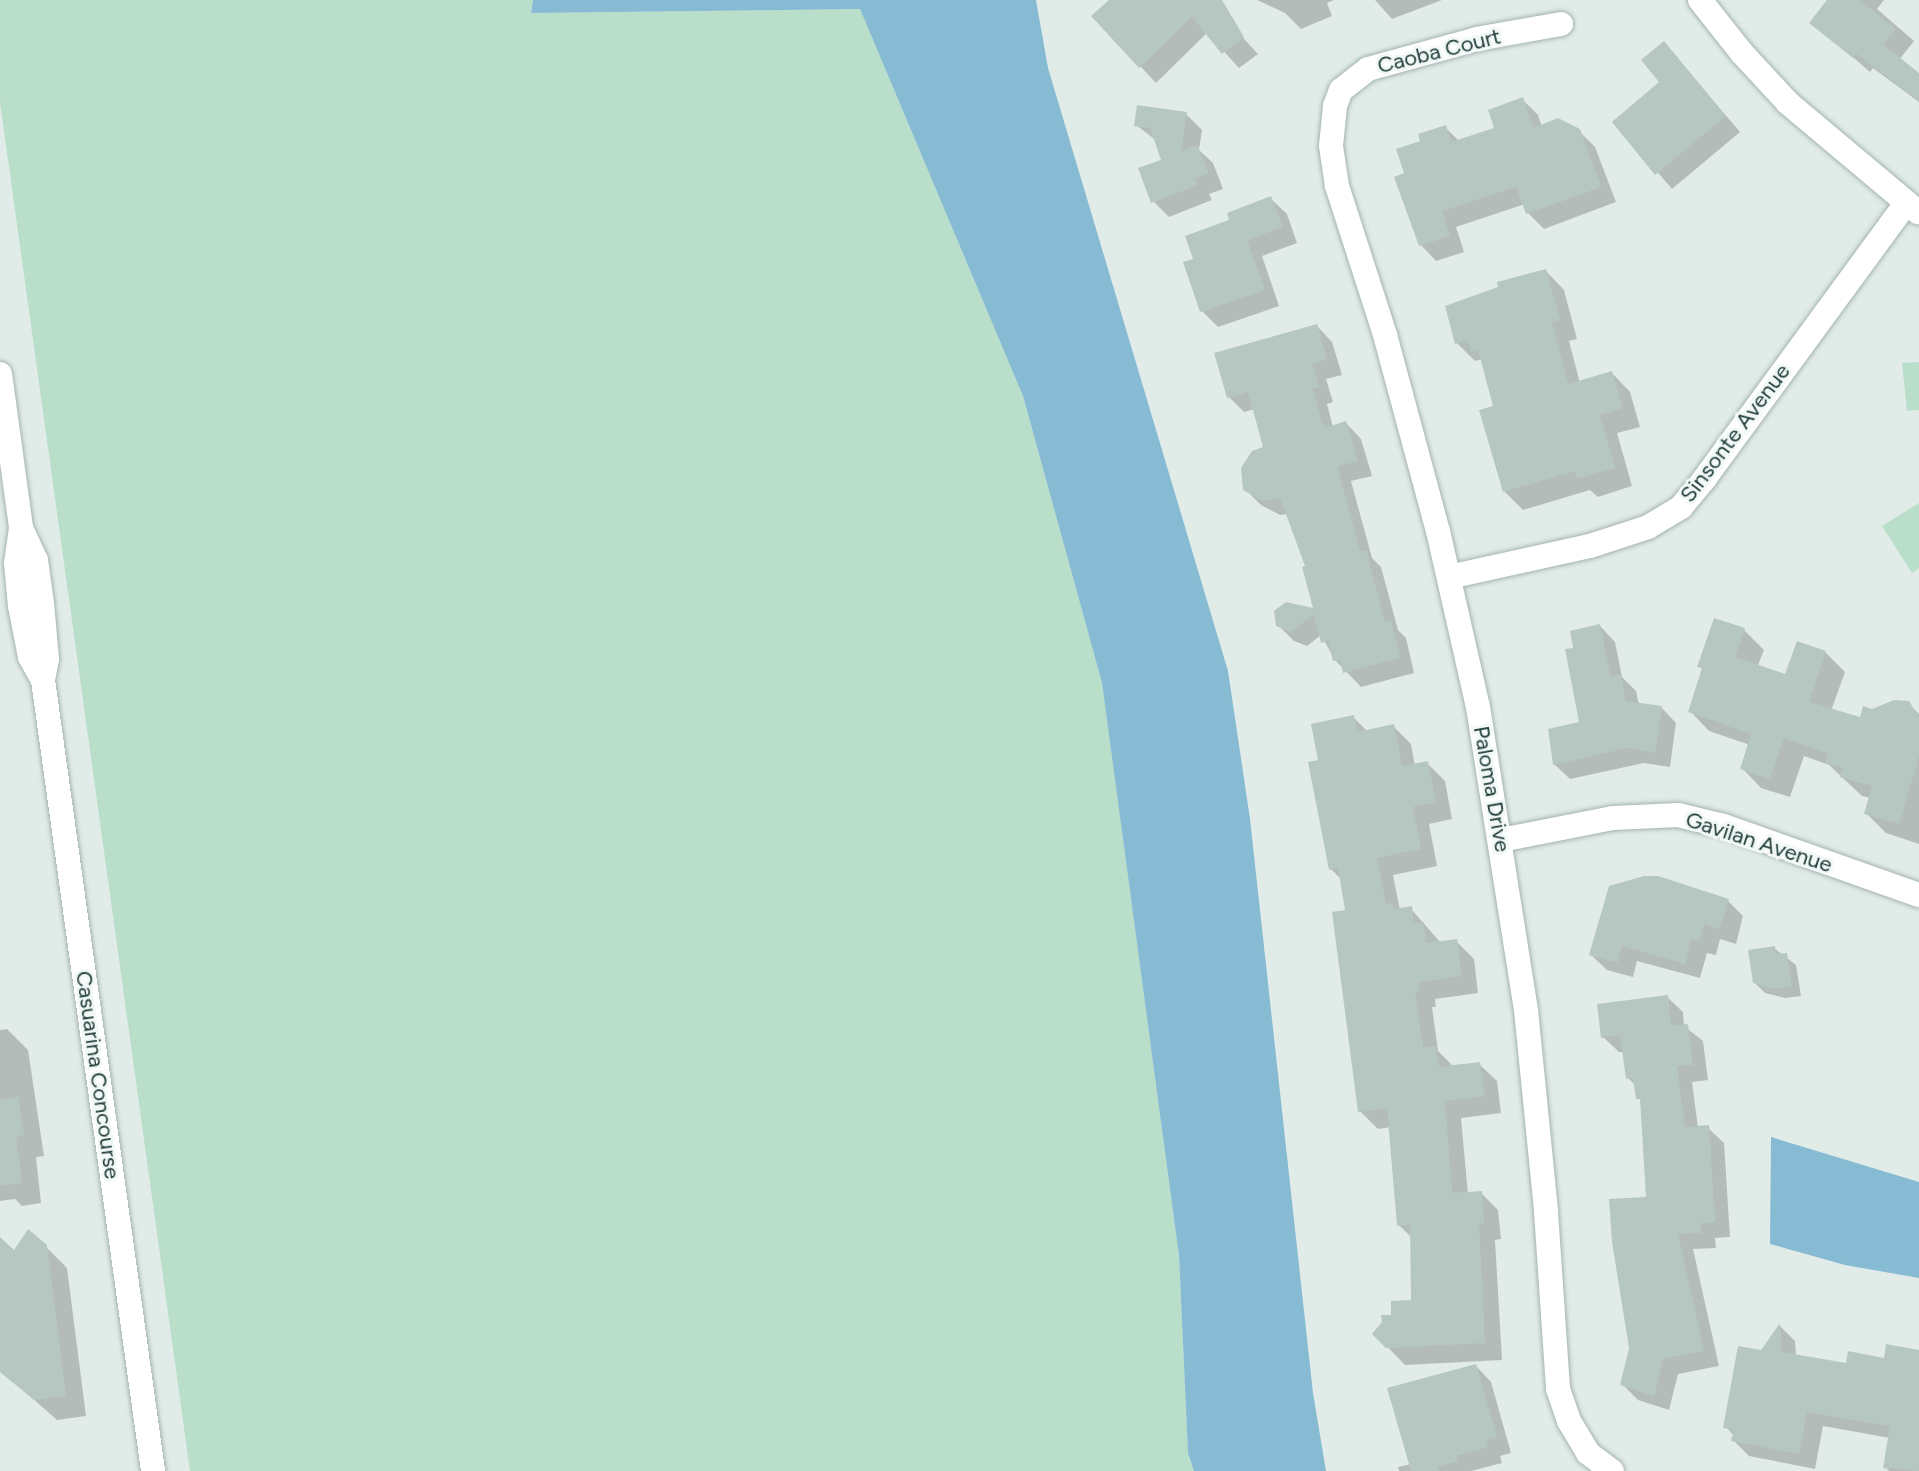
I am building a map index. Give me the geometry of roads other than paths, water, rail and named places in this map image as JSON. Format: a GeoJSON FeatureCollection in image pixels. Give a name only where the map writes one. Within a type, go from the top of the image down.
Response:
{"type":"FeatureCollection","features":[{"type":"Feature","properties":{"kind":"street"},"geometry":{"type":"LineString","coordinates":[[1700,0],[1788,103],[1912,207]]}},
{"type":"Feature","properties":{"kind":"street","name":"Caoba Court"},"geometry":{"type":"LineString","coordinates":[[1335,106],[1341,90],[1368,69],[1477,39],[1561,24]]}},
{"type":"Feature","properties":{"kind":"street","name":"Paloma Drive"},"geometry":{"type":"LineString","coordinates":[[1335,106],[1331,146],[1337,186],[1385,335],[1449,577],[1478,707],[1526,1010],[1546,1212],[1558,1389],[1569,1421],[1588,1453],[1612,1471]]}},
{"type":"Feature","properties":{"kind":"street","name":"Sinsonte Avenue"},"geometry":{"type":"LineString","coordinates":[[1449,577],[1590,546],[1648,527],[1681,507],[1912,207]]}},
{"type":"Feature","properties":{"kind":"street","name":"Casuarina Concourse"},"geometry":{"type":"LineString","coordinates":[[0,374],[21,528],[16,563],[20,606],[30,657],[43,680],[153,1471]]}},
{"type":"Feature","properties":{"kind":"street","name":"Gavilan Avenue"},"geometry":{"type":"LineString","coordinates":[[1501,840],[1613,818],[1678,815],[1724,826],[1919,895]]}},
{"type":"Feature","properties":{"kind":"water"},"geometry":{"type":"Polygon","coordinates":[[[533,0],[1036,0],[1048,68],[1228,671],[1250,819],[1313,1393],[1326,1471],[1194,1471],[1188,1453],[1179,1256],[1102,683],[1023,396],[860,9],[531,13],[533,0]]]}},
{"type":"Feature","properties":{"kind":"water"},"geometry":{"type":"Polygon","coordinates":[[[1771,1137],[1919,1182],[1919,1278],[1845,1265],[1770,1244],[1771,1137]]]}}]}
